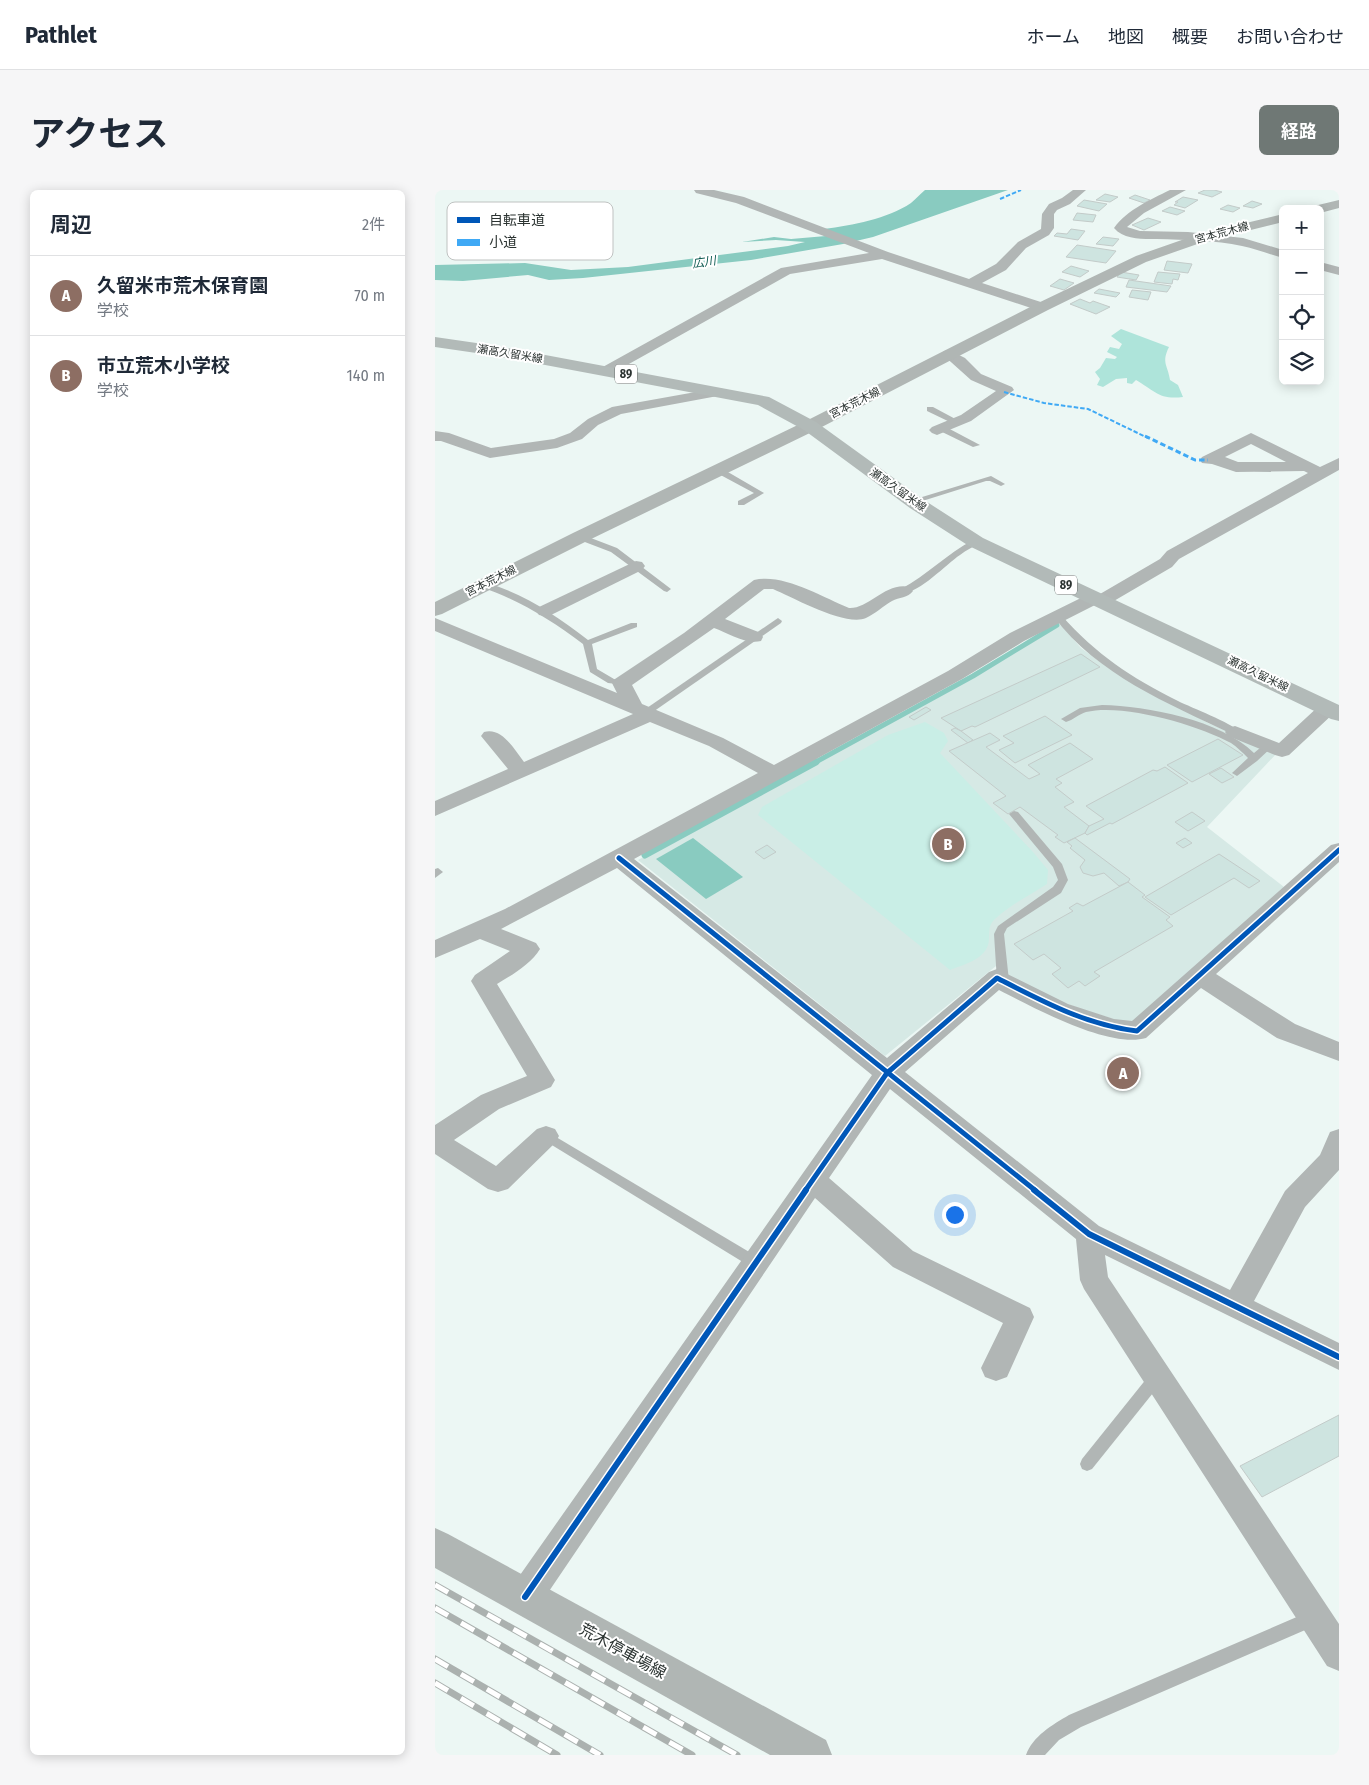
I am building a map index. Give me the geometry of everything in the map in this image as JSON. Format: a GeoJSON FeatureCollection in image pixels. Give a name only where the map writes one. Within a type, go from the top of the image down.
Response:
{"type":"FeatureCollection","features":[{"type":"Feature","properties":{"kind":"main road"},"geometry":{"type":"LineString","coordinates":[[1324,208],[1339,204]]}},
{"type":"Feature","properties":{"kind":"main road","name":"宮本荒木線"},"geometry":{"type":"LineString","coordinates":[[435,610],[580,537],[810,426],[1042,307],[1141,259],[1201,238],[1279,219]]}},
{"type":"Feature","properties":{"kind":"main road","name":"瀬高久留米線"},"geometry":{"type":"LineString","coordinates":[[435,342],[606,370],[763,401],[810,426],[913,501],[977,542],[1333,711]]}},
{"type":"Feature","properties":{"kind":"main road","name":"荒木停車場線"},"geometry":{"type":"LineString","coordinates":[[435,1548],[811,1755]]}},
{"type":"Feature","properties":{"kind":"street"},"geometry":{"type":"LineString","coordinates":[[700,190],[740,200],[883,255],[1042,307]]}},
{"type":"Feature","properties":{"kind":"street"},"geometry":{"type":"LineString","coordinates":[[970,284],[1001,267],[1022,245],[1045,232],[1048,228],[1048,214],[1053,207],[1066,201],[1080,190]]}},
{"type":"Feature","properties":{"kind":"street"},"geometry":{"type":"LineString","coordinates":[[1180,190],[1139,211],[1127,219],[1120,228],[1129,233],[1140,235],[1243,242],[1279,253]]}},
{"type":"Feature","properties":{"kind":"street"},"geometry":{"type":"LineString","coordinates":[[740,200],[755,194]]}},
{"type":"Feature","properties":{"kind":"street"},"geometry":{"type":"LineString","coordinates":[[606,370],[786,271],[883,255]]}},
{"type":"Feature","properties":{"kind":"street"},"geometry":{"type":"LineString","coordinates":[[1324,267],[1339,270]]}},
{"type":"Feature","properties":{"kind":"street"},"geometry":{"type":"LineString","coordinates":[[939,429],[966,418],[1007,390],[976,377],[960,361],[949,354]]}},
{"type":"Feature","properties":{"kind":"street"},"geometry":{"type":"LineString","coordinates":[[435,436],[443,436],[490,453],[557,443],[576,436],[593,422],[617,410],[718,392]]}},
{"type":"Feature","properties":{"kind":"street"},"geometry":{"type":"LineString","coordinates":[[1304,467],[1236,467],[1210,459],[1251,438],[1304,467],[1321,474]]}},
{"type":"Feature","properties":{"kind":"street"},"geometry":{"type":"LineString","coordinates":[[435,950],[513,915],[619,858],[955,675],[1017,637],[1098,599],[1166,563],[1173,555],[1339,463]]}},
{"type":"Feature","properties":{"kind":"street"},"geometry":{"type":"LineString","coordinates":[[545,611],[636,566]]}},
{"type":"Feature","properties":{"kind":"street"},"geometry":{"type":"LineString","coordinates":[[644,711],[622,683],[713,621],[761,584],[776,584],[846,614],[859,614],[888,596],[904,591]]}},
{"type":"Feature","properties":{"kind":"street"},"geometry":{"type":"LineString","coordinates":[[713,621],[754,637]]}},
{"type":"Feature","properties":{"kind":"street"},"geometry":{"type":"LineString","coordinates":[[435,624],[716,742],[774,773]]}},
{"type":"Feature","properties":{"kind":"street"},"geometry":{"type":"LineString","coordinates":[[435,809],[521,771],[644,711]]}},
{"type":"Feature","properties":{"kind":"street"},"geometry":{"type":"LineString","coordinates":[[1235,732],[1282,751],[1333,711]]}},
{"type":"Feature","properties":{"kind":"street"},"geometry":{"type":"LineString","coordinates":[[491,736],[521,771]]}},
{"type":"Feature","properties":{"kind":"street"},"geometry":{"type":"LineString","coordinates":[[525,1597],[757,1264],[813,1179],[887,1073],[997,978],[1059,1010],[1113,1028],[1137,1031],[1339,850]]}},
{"type":"Feature","properties":{"kind":"street"},"geometry":{"type":"LineString","coordinates":[[619,858],[1089,1234],[1339,1357]]}},
{"type":"Feature","properties":{"kind":"street"},"geometry":{"type":"LineString","coordinates":[[480,930],[528,949],[506,967],[483,981],[542,1080],[491,1102],[435,1140],[499,1182],[546,1136]]}},
{"type":"Feature","properties":{"kind":"street"},"geometry":{"type":"LineString","coordinates":[[1199,975],[1286,1031],[1339,1052]]}},
{"type":"Feature","properties":{"kind":"street"},"geometry":{"type":"LineString","coordinates":[[1237,1307],[1295,1199],[1331,1161],[1339,1139]]}},
{"type":"Feature","properties":{"kind":"street"},"geometry":{"type":"LineString","coordinates":[[813,1179],[903,1259],[1020,1317],[996,1368]]}},
{"type":"Feature","properties":{"kind":"street"},"geometry":{"type":"LineString","coordinates":[[1089,1234],[1094,1280],[1339,1654]]}},
{"type":"Feature","properties":{"kind":"lane"},"geometry":{"type":"LineString","coordinates":[[930,409],[957,422]]}},
{"type":"Feature","properties":{"kind":"lane"},"geometry":{"type":"LineString","coordinates":[[939,429],[976,445]]}},
{"type":"Feature","properties":{"kind":"lane"},"geometry":{"type":"LineString","coordinates":[[718,470],[760,493],[741,503]]}},
{"type":"Feature","properties":{"kind":"lane"},"geometry":{"type":"LineString","coordinates":[[913,501],[985,479],[995,479],[1001,484]]}},
{"type":"Feature","properties":{"kind":"lane"},"geometry":{"type":"LineString","coordinates":[[580,537],[614,550],[667,589]]}},
{"type":"Feature","properties":{"kind":"lane"},"geometry":{"type":"LineString","coordinates":[[904,591],[925,579],[958,552],[977,542]]}},
{"type":"Feature","properties":{"kind":"lane"},"geometry":{"type":"LineString","coordinates":[[484,585],[513,594],[545,611],[587,643],[593,670],[611,681],[622,683]]}},
{"type":"Feature","properties":{"kind":"lane"},"geometry":{"type":"LineString","coordinates":[[1058,617],[1084,646],[1111,666],[1179,704],[1235,732]]}},
{"type":"Feature","properties":{"kind":"lane"},"geometry":{"type":"LineString","coordinates":[[644,711],[778,621]]}},
{"type":"Feature","properties":{"kind":"lane"},"geometry":{"type":"LineString","coordinates":[[587,643],[635,625]]}},
{"type":"Feature","properties":{"kind":"lane"},"geometry":{"type":"LineString","coordinates":[[1066,719],[1085,709],[1112,707],[1148,712],[1201,727],[1235,742],[1254,759]]}},
{"type":"Feature","properties":{"kind":"lane"},"geometry":{"type":"LineString","coordinates":[[1237,773],[1269,746]]}},
{"type":"Feature","properties":{"kind":"lane"},"geometry":{"type":"LineString","coordinates":[[1003,981],[999,934],[1003,926],[1057,890],[1063,880],[1058,866],[1014,814]]}},
{"type":"Feature","properties":{"kind":"lane"},"geometry":{"type":"LineString","coordinates":[[546,1136],[757,1264]]}},
{"type":"Feature","properties":{"kind":"lane"},"geometry":{"type":"LineString","coordinates":[[1087,1464],[1157,1376]]}},
{"type":"Feature","properties":{"kind":"lane"},"geometry":{"type":"LineString","coordinates":[[1034,1755],[1053,1734],[1075,1721],[1315,1618]]}},
{"type":"Feature","properties":{"kind":"shaded area"},"geometry":{"type":"Polygon","coordinates":[[[1121,329],[1169,347],[1165,361],[1170,380],[1178,385],[1183,397],[1163,396],[1136,380],[1132,384],[1127,383],[1127,378],[1116,379],[1103,387],[1097,385],[1100,379],[1095,372],[1106,358],[1115,359],[1117,357],[1107,352],[1110,347],[1119,349],[1122,344],[1111,336],[1121,329]]]}},
{"type":"Feature","properties":{"kind":"shaded area"},"geometry":{"type":"Polygon","coordinates":[[[1061,625],[1081,648],[1107,667],[1208,723],[1278,752],[1207,827],[1284,887],[1130,1024],[1047,996],[1015,981],[996,966],[885,1056],[638,860],[966,682],[1061,625]]]}},
{"type":"Feature","properties":{"kind":"shaded area"},"geometry":{"type":"Polygon","coordinates":[[[925,722],[944,733],[948,741],[940,753],[1048,870],[1047,884],[1020,900],[992,922],[989,942],[982,955],[950,970],[758,815],[762,807],[888,735],[925,722]]]}},
{"type":"Feature","properties":{"kind":"water","name":"広川"},"geometry":{"type":"Polygon","coordinates":[[[925,190],[1008,190],[873,237],[751,260],[583,278],[549,280],[528,275],[463,281],[435,280],[435,265],[525,263],[571,270],[628,267],[788,246],[805,242],[776,240],[742,242],[774,237],[791,239],[826,236],[824,229],[858,223],[902,209],[925,190]]]}},
{"type":"Feature","properties":{"kind":"water"},"geometry":{"type":"Polygon","coordinates":[[[693,838],[743,877],[706,899],[656,859],[693,838]]]}},
{"type":"Feature","properties":{"kind":"building"},"geometry":{"type":"Polygon","coordinates":[[[1205,190],[1222,192],[1212,197],[1198,193],[1205,190]]]}},
{"type":"Feature","properties":{"kind":"building"},"geometry":{"type":"Polygon","coordinates":[[[1105,194],[1118,197],[1110,202],[1096,200],[1105,194]]]}},
{"type":"Feature","properties":{"kind":"building"},"geometry":{"type":"Polygon","coordinates":[[[1135,195],[1150,200],[1144,203],[1129,198],[1135,195]]]}},
{"type":"Feature","properties":{"kind":"building"},"geometry":{"type":"Polygon","coordinates":[[[1183,197],[1198,200],[1185,208],[1174,205],[1178,202],[1175,202],[1183,197]]]}},
{"type":"Feature","properties":{"kind":"building"},"geometry":{"type":"Polygon","coordinates":[[[1084,200],[1107,204],[1099,211],[1077,206],[1084,200]]]}},
{"type":"Feature","properties":{"kind":"building"},"geometry":{"type":"Polygon","coordinates":[[[1252,201],[1262,204],[1253,208],[1243,206],[1252,201]]]}},
{"type":"Feature","properties":{"kind":"building"},"geometry":{"type":"Polygon","coordinates":[[[1228,205],[1240,208],[1233,212],[1220,209],[1228,205]]]}},
{"type":"Feature","properties":{"kind":"building"},"geometry":{"type":"Polygon","coordinates":[[[1170,207],[1185,211],[1177,215],[1162,211],[1170,207]]]}},
{"type":"Feature","properties":{"kind":"building"},"geometry":{"type":"Polygon","coordinates":[[[1077,213],[1096,215],[1093,222],[1073,220],[1077,213]]]}},
{"type":"Feature","properties":{"kind":"building"},"geometry":{"type":"Polygon","coordinates":[[[1148,218],[1161,222],[1144,230],[1132,225],[1148,218]]]}},
{"type":"Feature","properties":{"kind":"building"},"geometry":{"type":"Polygon","coordinates":[[[1071,229],[1085,231],[1078,240],[1054,236],[1057,233],[1067,234],[1071,229]]]}},
{"type":"Feature","properties":{"kind":"building"},"geometry":{"type":"Polygon","coordinates":[[[1103,237],[1119,239],[1113,246],[1096,244],[1103,237]]]}},
{"type":"Feature","properties":{"kind":"building"},"geometry":{"type":"Polygon","coordinates":[[[1077,245],[1116,251],[1106,263],[1066,257],[1077,245]]]}},
{"type":"Feature","properties":{"kind":"building"},"geometry":{"type":"Polygon","coordinates":[[[1167,261],[1192,264],[1188,273],[1164,270],[1167,261]]]}},
{"type":"Feature","properties":{"kind":"building"},"geometry":{"type":"Polygon","coordinates":[[[1071,266],[1089,271],[1080,277],[1062,272],[1071,266]]]}},
{"type":"Feature","properties":{"kind":"building"},"geometry":{"type":"Polygon","coordinates":[[[1121,272],[1139,275],[1136,280],[1117,277],[1121,272]]]}},
{"type":"Feature","properties":{"kind":"building"},"geometry":{"type":"Polygon","coordinates":[[[1158,272],[1180,274],[1178,280],[1173,279],[1172,284],[1154,282],[1158,272]]]}},
{"type":"Feature","properties":{"kind":"building"},"geometry":{"type":"Polygon","coordinates":[[[1060,279],[1074,283],[1064,290],[1050,286],[1060,279]]]}},
{"type":"Feature","properties":{"kind":"building"},"geometry":{"type":"Polygon","coordinates":[[[1129,280],[1171,286],[1167,292],[1126,287],[1129,280]]]}},
{"type":"Feature","properties":{"kind":"building"},"geometry":{"type":"Polygon","coordinates":[[[1099,289],[1120,293],[1116,297],[1094,293],[1099,289]]]}},
{"type":"Feature","properties":{"kind":"building"},"geometry":{"type":"Polygon","coordinates":[[[1132,290],[1151,292],[1148,300],[1129,297],[1132,290]]]}},
{"type":"Feature","properties":{"kind":"building"},"geometry":{"type":"Polygon","coordinates":[[[1080,299],[1110,307],[1096,314],[1070,304],[1080,299]]]}},
{"type":"Feature","properties":{"kind":"building"},"geometry":{"type":"Polygon","coordinates":[[[1081,654],[1100,667],[975,727],[972,726],[961,731],[941,718],[1081,654]]]}},
{"type":"Feature","properties":{"kind":"building"},"geometry":{"type":"Polygon","coordinates":[[[926,707],[931,710],[914,720],[909,717],[926,707]]]}},
{"type":"Feature","properties":{"kind":"building"},"geometry":{"type":"Polygon","coordinates":[[[1045,716],[1072,735],[1015,763],[999,750],[1014,743],[1003,736],[1045,716]]]}},
{"type":"Feature","properties":{"kind":"building"},"geometry":{"type":"Polygon","coordinates":[[[955,728],[973,740],[968,743],[951,730],[955,728]]]}},
{"type":"Feature","properties":{"kind":"building"},"geometry":{"type":"Polygon","coordinates":[[[990,733],[1000,740],[986,747],[1029,779],[1040,774],[1028,765],[1070,743],[1093,759],[1056,779],[1062,783],[1055,787],[1074,802],[1064,807],[1089,826],[1085,833],[1064,843],[1055,837],[1058,835],[1020,807],[1008,814],[993,803],[1006,796],[949,751],[990,733]]]}},
{"type":"Feature","properties":{"kind":"building"},"geometry":{"type":"Polygon","coordinates":[[[1218,739],[1243,755],[1192,782],[1167,765],[1218,739]]]}},
{"type":"Feature","properties":{"kind":"building"},"geometry":{"type":"Polygon","coordinates":[[[1165,767],[1188,783],[1112,824],[1110,823],[1087,835],[1085,833],[1089,826],[1104,819],[1086,806],[1153,770],[1157,771],[1165,767]]]}},
{"type":"Feature","properties":{"kind":"building"},"geometry":{"type":"Polygon","coordinates":[[[1221,768],[1234,777],[1222,783],[1209,774],[1221,768]]]}},
{"type":"Feature","properties":{"kind":"building"},"geometry":{"type":"Polygon","coordinates":[[[1192,812],[1205,821],[1188,831],[1175,822],[1192,812]]]}},
{"type":"Feature","properties":{"kind":"building"},"geometry":{"type":"Polygon","coordinates":[[[1075,838],[1130,879],[1128,882],[1119,886],[1104,873],[1093,876],[1083,873],[1080,867],[1085,860],[1070,848],[1072,846],[1067,842],[1075,838]]]}},
{"type":"Feature","properties":{"kind":"building"},"geometry":{"type":"Polygon","coordinates":[[[1185,838],[1192,843],[1183,848],[1176,843],[1185,838]]]}},
{"type":"Feature","properties":{"kind":"building"},"geometry":{"type":"Polygon","coordinates":[[[767,845],[776,852],[764,859],[755,852],[767,845]]]}},
{"type":"Feature","properties":{"kind":"building"},"geometry":{"type":"Polygon","coordinates":[[[1219,854],[1260,881],[1249,888],[1234,878],[1171,915],[1145,897],[1219,854]]]}},
{"type":"Feature","properties":{"kind":"building"},"geometry":{"type":"Polygon","coordinates":[[[1128,882],[1145,895],[1142,897],[1170,917],[1166,920],[1173,926],[1094,972],[1100,976],[1085,986],[1079,981],[1068,988],[1052,974],[1061,968],[1044,954],[1033,960],[1014,944],[1073,911],[1069,908],[1077,903],[1083,906],[1128,882]]]}},
{"type":"Feature","properties":{"kind":"building"},"geometry":{"type":"Polygon","coordinates":[[[1339,1415],[1339,1456],[1262,1497],[1240,1466],[1339,1415]]]}},
{"type":"Feature","properties":{"kind":"waterway"},"geometry":{"type":"LineString","coordinates":[[814,763],[973,676],[1057,625]]}},
{"type":"Feature","properties":{"kind":"waterway"},"geometry":{"type":"LineString","coordinates":[[645,855],[816,762]]}},
{"type":"Feature","properties":{"kind":"railway"},"geometry":{"type":"LineString","coordinates":[[435,1585],[737,1755]]}},
{"type":"Feature","properties":{"kind":"railway"},"geometry":{"type":"LineString","coordinates":[[435,1608],[692,1755]]}},
{"type":"Feature","properties":{"kind":"railway"},"geometry":{"type":"LineString","coordinates":[[435,1659],[600,1755]]}},
{"type":"Feature","properties":{"kind":"railway"},"geometry":{"type":"LineString","coordinates":[[435,1683],[557,1755]]}},
{"type":"Feature","properties":{"kind":"marked path"},"geometry":{"type":"LineString","coordinates":[[1000,199],[1021,190]]}},
{"type":"Feature","properties":{"kind":"marked path"},"geometry":{"type":"LineString","coordinates":[[1004,392],[1044,403],[1088,409],[1195,460],[1208,460]]}},
{"type":"Feature","properties":{"kind":"cycle path"},"geometry":{"type":"LineString","coordinates":[[525,1597],[887,1073],[997,978],[1059,1010],[1113,1028],[1137,1031],[1339,850]]}},
{"type":"Feature","properties":{"kind":"cycle path"},"geometry":{"type":"LineString","coordinates":[[619,858],[1089,1234],[1339,1357]]}},
{"type":"Feature","properties":{"kind":"place","name":"市立荒木小学校"},"geometry":{"type":"Point","coordinates":[948,844]}},
{"type":"Feature","properties":{"kind":"place","name":"久留米市荒木保育園"},"geometry":{"type":"Point","coordinates":[1123,1073]}}]}
